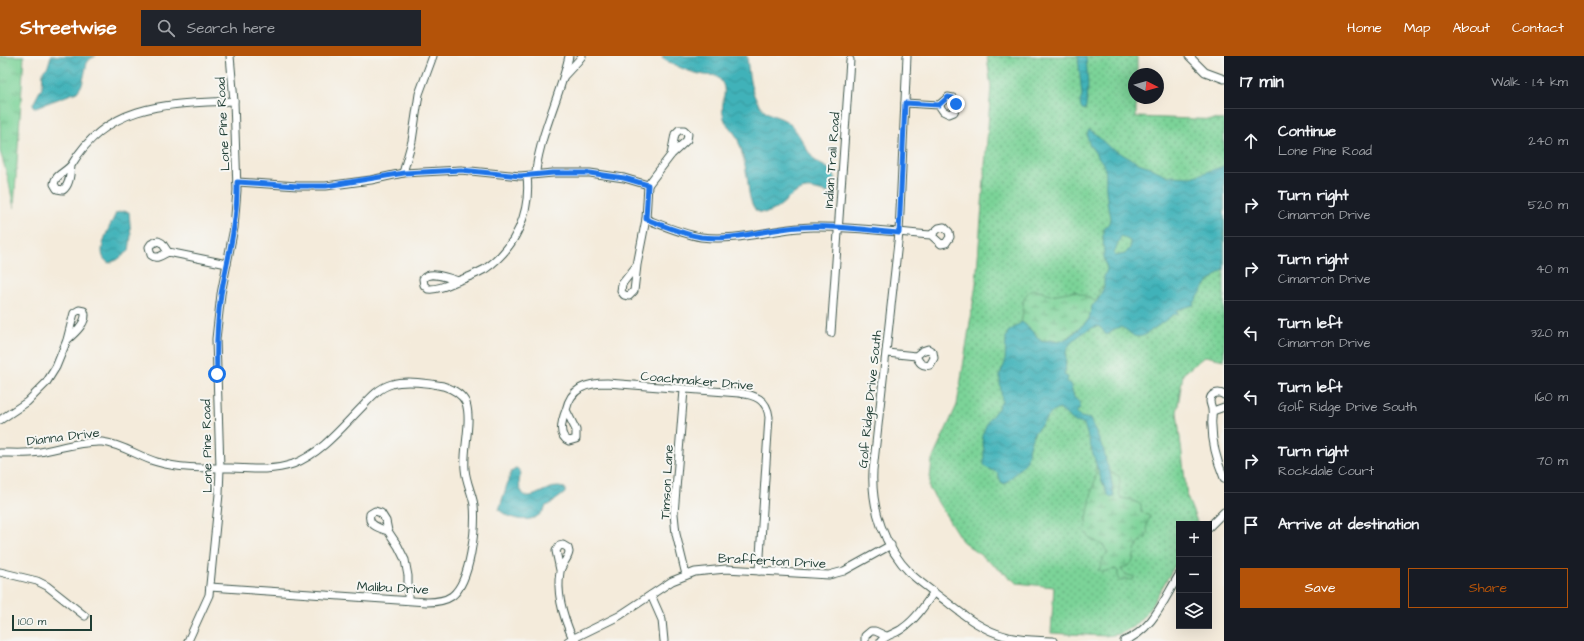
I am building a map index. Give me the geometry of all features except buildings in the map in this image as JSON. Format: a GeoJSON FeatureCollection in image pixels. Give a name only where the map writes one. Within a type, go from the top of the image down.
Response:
{"type":"FeatureCollection","features":[{"type":"Feature","properties":{"kind":"street","name":"Lone Pine Road"},"geometry":{"type":"LineString","coordinates":[[188,641],[204,608],[210,587],[216,531],[220,468],[216,339],[219,312],[236,216],[237,182],[234,101],[230,56]]}},
{"type":"Feature","properties":{"kind":"street"},"geometry":{"type":"LineString","coordinates":[[404,173],[412,141],[419,94],[433,56]]}},
{"type":"Feature","properties":{"kind":"street"},"geometry":{"type":"LineString","coordinates":[[536,174],[539,154],[550,114],[565,75],[569,56]]}},
{"type":"Feature","properties":{"kind":"street"},"geometry":{"type":"LineString","coordinates":[[565,75],[582,56]]}},
{"type":"Feature","properties":{"kind":"street","name":"Golf Ridge Drive South"},"geometry":{"type":"LineString","coordinates":[[907,56],[899,233],[872,485],[874,503],[878,519],[891,545],[906,568],[934,592],[973,622],[990,631],[1014,638],[1053,641]]}},
{"type":"Feature","properties":{"kind":"street"},"geometry":{"type":"LineString","coordinates":[[1189,56],[1204,72],[1224,79]]}},
{"type":"Feature","properties":{"kind":"street","name":"Indian Trail Road"},"geometry":{"type":"LineString","coordinates":[[831,334],[850,60]]}},
{"type":"Feature","properties":{"kind":"street"},"geometry":{"type":"LineString","coordinates":[[70,166],[82,148],[97,133],[130,114],[152,107],[170,104],[234,101]]}},
{"type":"Feature","properties":{"kind":"street"},"geometry":{"type":"LineString","coordinates":[[905,103],[939,105]]}},
{"type":"Feature","properties":{"kind":"street"},"geometry":{"type":"LineString","coordinates":[[637,265],[646,219],[648,185],[671,155]]}},
{"type":"Feature","properties":{"kind":"street"},"geometry":{"type":"LineString","coordinates":[[237,182],[298,186],[326,186],[404,173],[478,170],[514,176],[565,172],[590,173],[624,178],[648,185]]}},
{"type":"Feature","properties":{"kind":"street"},"geometry":{"type":"LineString","coordinates":[[458,281],[478,273],[489,266],[500,256],[515,237],[528,203],[527,176]]}},
{"type":"Feature","properties":{"kind":"street"},"geometry":{"type":"LineString","coordinates":[[646,219],[683,232],[709,238],[732,237],[799,227],[930,234]]}},
{"type":"Feature","properties":{"kind":"street"},"geometry":{"type":"LineString","coordinates":[[168,252],[227,264]]}},
{"type":"Feature","properties":{"kind":"street"},"geometry":{"type":"LineString","coordinates":[[0,420],[27,402],[42,388],[53,373],[67,340]]}},
{"type":"Feature","properties":{"kind":"street"},"geometry":{"type":"LineString","coordinates":[[886,352],[916,356]]}},
{"type":"Feature","properties":{"kind":"street","name":"Malibu Drive"},"geometry":{"type":"LineString","coordinates":[[210,587],[438,601],[451,597],[461,583],[470,556],[474,534],[473,500],[464,469],[467,413],[466,402],[457,392],[437,385],[411,382],[392,384],[379,391],[316,451],[292,464],[268,468],[220,468]]}},
{"type":"Feature","properties":{"kind":"street","name":"Coachmaker Drive"},"geometry":{"type":"LineString","coordinates":[[566,410],[575,391],[585,385],[607,383],[751,395],[760,398],[766,406],[769,423],[759,571]]}},
{"type":"Feature","properties":{"kind":"street","name":"Timson Lane"},"geometry":{"type":"LineString","coordinates":[[684,390],[674,514],[676,534],[686,575]]}},
{"type":"Feature","properties":{"kind":"street"},"geometry":{"type":"LineString","coordinates":[[1224,395],[1219,393],[1212,396],[1210,401],[1213,412],[1212,424],[1214,448],[1224,478]]}},
{"type":"Feature","properties":{"kind":"street"},"geometry":{"type":"LineString","coordinates":[[1213,412],[1224,407]]}},
{"type":"Feature","properties":{"kind":"street","name":"Dianna Drive"},"geometry":{"type":"LineString","coordinates":[[0,453],[37,452],[90,442],[105,443],[119,446],[162,463],[179,466],[220,468]]}},
{"type":"Feature","properties":{"kind":"street"},"geometry":{"type":"LineString","coordinates":[[1212,524],[1224,512]]}},
{"type":"Feature","properties":{"kind":"street"},"geometry":{"type":"LineString","coordinates":[[388,531],[405,560],[408,576],[408,600]]}},
{"type":"Feature","properties":{"kind":"street","name":"Brafferton Drive"},"geometry":{"type":"LineString","coordinates":[[570,640],[619,616],[666,584],[686,575],[704,570],[717,569],[815,576],[835,574],[891,545]]}},
{"type":"Feature","properties":{"kind":"street"},"geometry":{"type":"LineString","coordinates":[[560,570],[562,609],[570,640]]}},
{"type":"Feature","properties":{"kind":"street"},"geometry":{"type":"LineString","coordinates":[[0,572],[37,581],[47,586],[86,616]]}},
{"type":"Feature","properties":{"kind":"street"},"geometry":{"type":"LineString","coordinates":[[1124,641],[1139,633],[1147,626],[1176,580]]}},
{"type":"Feature","properties":{"kind":"street"},"geometry":{"type":"LineString","coordinates":[[865,641],[865,636],[871,631],[875,631],[884,638],[897,632],[910,623],[934,592]]}},
{"type":"Feature","properties":{"kind":"street"},"geometry":{"type":"LineString","coordinates":[[651,595],[662,620],[664,641]]}},
{"type":"Feature","properties":{"kind":"green space"},"geometry":{"type":"Polygon","coordinates":[[[0,56],[24,56],[14,208],[8,178],[0,151],[0,56]]]}},
{"type":"Feature","properties":{"kind":"green space"},"geometry":{"type":"Polygon","coordinates":[[[987,56],[1137,56],[1137,68],[1128,68],[1128,104],[1136,104],[1136,117],[1224,120],[1224,360],[1205,356],[1183,374],[1177,412],[1187,497],[1197,521],[1176,521],[1176,564],[1148,611],[1133,627],[1119,634],[1105,636],[1051,633],[1054,587],[1017,583],[962,541],[929,488],[932,460],[957,405],[976,284],[991,87],[987,56]]]}},
{"type":"Feature","properties":{"kind":"green space"},"geometry":{"type":"Polygon","coordinates":[[[1104,287],[1098,300],[1093,305],[1089,319],[1064,340],[1058,342],[1051,340],[1042,342],[1029,328],[1021,323],[1024,299],[1033,289],[1050,295],[1075,291],[1095,301],[1100,288],[1104,287]]]}},
{"type":"Feature","properties":{"kind":"green space"},"geometry":{"type":"Polygon","coordinates":[[[1096,465],[1107,493],[1114,496],[1110,472],[1119,476],[1119,493],[1121,498],[1133,500],[1141,505],[1141,512],[1150,516],[1147,524],[1146,536],[1138,544],[1133,561],[1131,564],[1121,569],[1127,575],[1135,577],[1132,580],[1125,579],[1120,581],[1118,579],[1118,571],[1115,569],[1102,572],[1099,570],[1104,557],[1108,554],[1104,546],[1091,539],[1085,531],[1096,476],[1096,465]]]}},
{"type":"Feature","properties":{"kind":"water"},"geometry":{"type":"Polygon","coordinates":[[[51,56],[96,56],[90,59],[87,63],[82,85],[77,92],[34,108],[33,104],[42,87],[43,71],[48,66],[51,56]]]}},
{"type":"Feature","properties":{"kind":"water"},"geometry":{"type":"Polygon","coordinates":[[[662,56],[747,56],[750,80],[754,96],[758,103],[770,114],[789,123],[796,131],[813,158],[819,164],[831,171],[835,178],[831,190],[828,193],[806,189],[799,191],[770,212],[764,213],[756,211],[750,199],[745,167],[738,140],[724,118],[722,109],[724,90],[721,81],[714,76],[694,73],[683,69],[663,59],[662,56]]]}},
{"type":"Feature","properties":{"kind":"water"},"geometry":{"type":"Polygon","coordinates":[[[1078,56],[1086,56],[1088,90],[1085,110],[1081,108],[1080,102],[1082,96],[1078,56]]]}},
{"type":"Feature","properties":{"kind":"water"},"geometry":{"type":"Polygon","coordinates":[[[1089,130],[1093,132],[1109,147],[1138,163],[1168,176],[1192,177],[1224,166],[1224,269],[1207,283],[1193,305],[1177,310],[1178,313],[1145,335],[1137,337],[1120,327],[1114,329],[1106,335],[1101,328],[1097,326],[1078,336],[1067,349],[1064,375],[1068,377],[1067,381],[1070,384],[1074,397],[1080,403],[1080,408],[1076,413],[1081,417],[1090,419],[1104,451],[1110,472],[1114,496],[1111,498],[1100,476],[1084,424],[1075,422],[1059,409],[1053,411],[1034,433],[1029,446],[1027,461],[1005,484],[1001,482],[998,473],[984,465],[982,435],[988,421],[1002,401],[1000,374],[1005,363],[1006,337],[1008,332],[1022,322],[1042,342],[1050,340],[1058,342],[1064,340],[1071,336],[1089,319],[1092,306],[1098,300],[1104,287],[1104,277],[1107,269],[1104,257],[1103,235],[1104,229],[1109,223],[1110,218],[1105,172],[1102,162],[1089,144],[1087,135],[1089,130]],[[1121,236],[1114,253],[1115,256],[1125,254],[1130,248],[1130,241],[1121,236]]]}},
{"type":"Feature","properties":{"kind":"water"},"geometry":{"type":"Polygon","coordinates":[[[123,211],[129,212],[131,236],[129,251],[117,260],[109,263],[104,259],[102,247],[116,213],[123,211]]]}},
{"type":"Feature","properties":{"kind":"water"},"geometry":{"type":"Polygon","coordinates":[[[517,468],[521,473],[519,483],[520,488],[525,496],[535,495],[553,487],[565,488],[565,493],[546,506],[537,516],[531,519],[518,519],[505,514],[499,510],[511,472],[517,468]]]}},
{"type":"Feature","properties":{"kind":"route"},"geometry":{"type":"LineString","coordinates":[[217,374],[216,339],[221,294],[236,216],[237,182],[315,187],[371,180],[416,172],[478,170],[514,176],[577,172],[590,173],[624,178],[648,185],[646,219],[700,237],[732,237],[799,227],[827,227],[899,233],[905,103],[939,105],[945,98],[950,97],[956,101],[956,104]]}}]}
